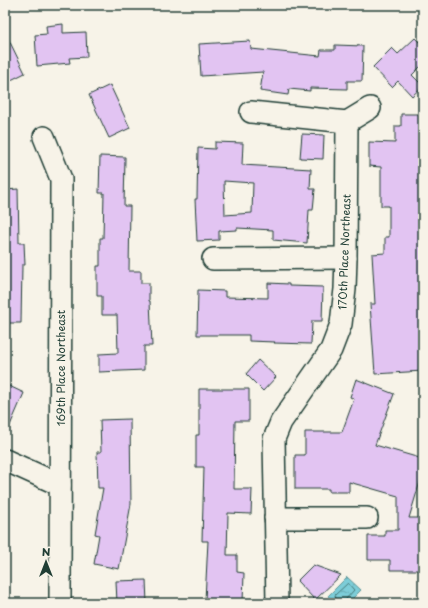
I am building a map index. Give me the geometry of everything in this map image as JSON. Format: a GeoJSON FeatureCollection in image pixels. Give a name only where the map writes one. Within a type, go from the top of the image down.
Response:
{"type":"FeatureCollection","features":[{"type":"Feature","properties":{"kind":"street"},"geometry":{"type":"LineString","coordinates":[[251,112],[347,122],[370,108]]}},
{"type":"Feature","properties":{"kind":"street","name":"170th Place Northeast"},"geometry":{"type":"LineString","coordinates":[[277,603],[274,439],[281,422],[332,350],[341,324],[345,289],[346,258],[347,122]]}},
{"type":"Feature","properties":{"kind":"street","name":"169th Place Northeast"},"geometry":{"type":"LineString","coordinates":[[44,137],[61,179],[60,603]]}},
{"type":"Feature","properties":{"kind":"street"},"geometry":{"type":"LineString","coordinates":[[213,259],[346,258]]}},
{"type":"Feature","properties":{"kind":"street"},"geometry":{"type":"LineString","coordinates":[[5,460],[60,485]]}},
{"type":"Feature","properties":{"kind":"street"},"geometry":{"type":"LineString","coordinates":[[275,518],[367,518]]}},
{"type":"Feature","properties":{"kind":"water"},"geometry":{"type":"Polygon","coordinates":[[[347,577],[361,590],[348,603],[335,603],[328,596],[347,577]]]}},
{"type":"Feature","properties":{"kind":"building"},"geometry":{"type":"Polygon","coordinates":[[[63,24],[63,33],[86,32],[87,57],[69,58],[70,63],[37,66],[35,35],[47,34],[46,26],[63,24]]]}},
{"type":"Feature","properties":{"kind":"building"},"geometry":{"type":"Polygon","coordinates":[[[5,32],[25,73],[5,83],[5,32]]]}},
{"type":"Feature","properties":{"kind":"building"},"geometry":{"type":"Polygon","coordinates":[[[415,38],[423,46],[423,64],[412,75],[423,86],[412,96],[398,81],[392,87],[373,67],[392,48],[398,54],[415,38]]]}},
{"type":"Feature","properties":{"kind":"building"},"geometry":{"type":"Polygon","coordinates":[[[250,41],[251,49],[320,56],[321,50],[335,50],[335,45],[363,46],[362,81],[347,81],[347,89],[310,88],[310,91],[289,89],[288,95],[260,91],[263,72],[201,76],[199,44],[250,41]]]}},
{"type":"Feature","properties":{"kind":"building"},"geometry":{"type":"Polygon","coordinates":[[[110,85],[130,128],[109,138],[89,95],[110,85]]]}},
{"type":"Feature","properties":{"kind":"building"},"geometry":{"type":"Polygon","coordinates":[[[401,114],[423,114],[423,371],[375,374],[370,304],[375,304],[372,254],[385,253],[385,237],[389,237],[389,206],[381,206],[381,167],[369,166],[369,142],[395,143],[395,126],[401,126],[401,114]]]}},
{"type":"Feature","properties":{"kind":"building"},"geometry":{"type":"Polygon","coordinates":[[[302,134],[324,135],[323,159],[300,158],[302,134]]]}},
{"type":"Feature","properties":{"kind":"building"},"geometry":{"type":"Polygon","coordinates":[[[215,142],[243,143],[242,165],[311,169],[310,189],[315,189],[313,210],[309,210],[307,243],[273,240],[273,230],[237,228],[237,230],[219,231],[219,240],[197,241],[195,199],[197,199],[198,148],[215,149],[215,142]],[[224,181],[225,215],[252,213],[253,183],[224,181]]]}},
{"type":"Feature","properties":{"kind":"building"},"geometry":{"type":"Polygon","coordinates":[[[100,156],[125,157],[124,206],[130,206],[129,271],[141,271],[141,283],[149,283],[152,346],[144,346],[144,370],[99,372],[99,354],[118,353],[117,315],[102,315],[102,296],[97,296],[97,266],[100,266],[100,238],[103,238],[104,193],[99,193],[100,156]]]}},
{"type":"Feature","properties":{"kind":"building"},"geometry":{"type":"Polygon","coordinates":[[[18,189],[19,243],[24,243],[25,265],[22,265],[21,323],[5,323],[5,190],[18,189]]]}},
{"type":"Feature","properties":{"kind":"building"},"geometry":{"type":"Polygon","coordinates":[[[268,283],[289,284],[289,286],[323,287],[322,321],[312,321],[311,344],[249,341],[249,335],[197,335],[198,290],[225,291],[225,297],[268,298],[268,283]]]}},
{"type":"Feature","properties":{"kind":"building"},"geometry":{"type":"Polygon","coordinates":[[[258,360],[276,377],[263,391],[246,374],[258,360]]]}},
{"type":"Feature","properties":{"kind":"building"},"geometry":{"type":"Polygon","coordinates":[[[356,379],[394,394],[375,445],[423,459],[423,472],[409,518],[423,518],[423,570],[390,570],[390,560],[368,560],[368,536],[385,536],[385,530],[398,530],[398,496],[349,482],[349,492],[329,492],[329,489],[295,489],[295,455],[305,455],[305,432],[342,432],[354,399],[350,397],[356,379]]]}},
{"type":"Feature","properties":{"kind":"building"},"geometry":{"type":"Polygon","coordinates":[[[5,384],[24,393],[5,437],[5,384]]]}},
{"type":"Feature","properties":{"kind":"building"},"geometry":{"type":"Polygon","coordinates":[[[199,389],[249,389],[249,421],[235,421],[234,489],[252,489],[251,514],[228,513],[227,555],[237,555],[237,572],[244,573],[243,602],[205,600],[208,541],[202,541],[204,467],[196,467],[196,435],[199,435],[199,389]]]}},
{"type":"Feature","properties":{"kind":"building"},"geometry":{"type":"Polygon","coordinates":[[[130,419],[131,504],[119,569],[94,564],[99,535],[95,534],[103,488],[98,488],[97,452],[101,452],[100,420],[130,419]]]}},
{"type":"Feature","properties":{"kind":"building"},"geometry":{"type":"Polygon","coordinates":[[[313,565],[341,575],[315,600],[297,581],[313,565]]]}},
{"type":"Feature","properties":{"kind":"building"},"geometry":{"type":"Polygon","coordinates":[[[146,580],[147,603],[117,603],[116,581],[146,580]]]}}]}
